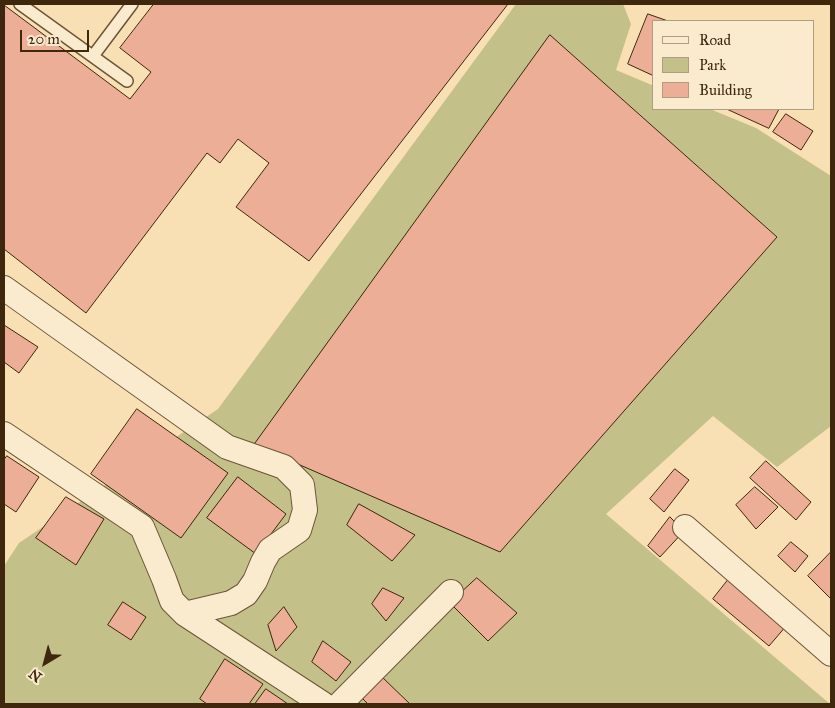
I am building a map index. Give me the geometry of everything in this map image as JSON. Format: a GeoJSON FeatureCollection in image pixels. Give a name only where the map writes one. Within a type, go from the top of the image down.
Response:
{"type":"FeatureCollection","features":[{"type":"Feature","properties":{"kind":"street"},"geometry":{"type":"LineString","coordinates":[[4,288],[227,447],[284,467],[302,485],[305,510],[299,530],[270,550],[255,581],[246,594],[231,603],[185,614]]}},
{"type":"Feature","properties":{"kind":"street"},"geometry":{"type":"LineString","coordinates":[[4,434],[142,528],[172,601],[185,614],[323,704]]}},
{"type":"Feature","properties":{"kind":"street"},"geometry":{"type":"LineString","coordinates":[[685,527],[831,654]]}},
{"type":"Feature","properties":{"kind":"street"},"geometry":{"type":"LineString","coordinates":[[340,704],[451,592]]}},
{"type":"Feature","properties":{"kind":"lane"},"geometry":{"type":"LineString","coordinates":[[20,4],[127,81]]}},
{"type":"Feature","properties":{"kind":"lane"},"geometry":{"type":"LineString","coordinates":[[93,56],[132,4]]}},
{"type":"Feature","properties":{"kind":"green space"},"geometry":{"type":"Polygon","coordinates":[[[516,4],[623,4],[631,24],[616,70],[652,85],[652,110],[712,110],[756,128],[831,176],[831,426],[777,467],[713,416],[606,514],[830,704],[4,704],[4,566],[19,543],[218,409],[516,4]]]}},
{"type":"Feature","properties":{"kind":"building"},"geometry":{"type":"Polygon","coordinates":[[[154,4],[508,4],[309,261],[236,207],[269,163],[238,139],[220,163],[207,153],[86,313],[4,249],[4,5],[130,99],[151,72],[120,48],[154,4]]]}},
{"type":"Feature","properties":{"kind":"building"},"geometry":{"type":"Polygon","coordinates":[[[648,14],[665,20],[652,20],[652,75],[628,64],[648,14]]]}},
{"type":"Feature","properties":{"kind":"building"},"geometry":{"type":"Polygon","coordinates":[[[550,35],[777,237],[500,552],[254,445],[550,35]]]}},
{"type":"Feature","properties":{"kind":"building"},"geometry":{"type":"Polygon","coordinates":[[[729,110],[778,110],[769,128],[729,110]]]}},
{"type":"Feature","properties":{"kind":"building"},"geometry":{"type":"Polygon","coordinates":[[[786,114],[813,131],[801,150],[773,132],[786,114]]]}},
{"type":"Feature","properties":{"kind":"building"},"geometry":{"type":"Polygon","coordinates":[[[4,325],[38,347],[19,373],[4,362],[4,325]]]}},
{"type":"Feature","properties":{"kind":"building"},"geometry":{"type":"Polygon","coordinates":[[[137,409],[228,473],[181,538],[91,474],[137,409]]]}},
{"type":"Feature","properties":{"kind":"building"},"geometry":{"type":"Polygon","coordinates":[[[7,456],[39,477],[16,512],[4,504],[4,460],[7,456]]]}},
{"type":"Feature","properties":{"kind":"building"},"geometry":{"type":"Polygon","coordinates":[[[766,461],[811,502],[796,520],[750,478],[766,461]]]}},
{"type":"Feature","properties":{"kind":"building"},"geometry":{"type":"Polygon","coordinates":[[[675,469],[689,480],[664,512],[650,499],[675,469]]]}},
{"type":"Feature","properties":{"kind":"building"},"geometry":{"type":"Polygon","coordinates":[[[238,477],[286,514],[256,554],[207,518],[238,477]]]}},
{"type":"Feature","properties":{"kind":"building"},"geometry":{"type":"Polygon","coordinates":[[[755,487],[778,507],[756,529],[736,505],[755,487]]]}},
{"type":"Feature","properties":{"kind":"building"},"geometry":{"type":"Polygon","coordinates":[[[66,497],[104,519],[76,565],[36,538],[66,497]]]}},
{"type":"Feature","properties":{"kind":"building"},"geometry":{"type":"Polygon","coordinates":[[[359,504],[415,535],[392,561],[347,525],[359,504]]]}},
{"type":"Feature","properties":{"kind":"building"},"geometry":{"type":"Polygon","coordinates":[[[670,517],[684,531],[660,557],[648,546],[670,517]]]}},
{"type":"Feature","properties":{"kind":"building"},"geometry":{"type":"Polygon","coordinates":[[[791,542],[808,556],[795,572],[778,556],[791,542]]]}},
{"type":"Feature","properties":{"kind":"building"},"geometry":{"type":"Polygon","coordinates":[[[831,552],[831,597],[830,598],[808,576],[831,552]]]}},
{"type":"Feature","properties":{"kind":"building"},"geometry":{"type":"Polygon","coordinates":[[[732,575],[787,625],[769,646],[713,599],[732,575]]]}},
{"type":"Feature","properties":{"kind":"building"},"geometry":{"type":"Polygon","coordinates":[[[477,578],[517,613],[488,641],[450,603],[477,578]]]}},
{"type":"Feature","properties":{"kind":"building"},"geometry":{"type":"Polygon","coordinates":[[[383,588],[404,598],[386,621],[372,604],[383,588]]]}},
{"type":"Feature","properties":{"kind":"building"},"geometry":{"type":"Polygon","coordinates":[[[123,602],[146,617],[131,640],[108,625],[123,602]]]}},
{"type":"Feature","properties":{"kind":"building"},"geometry":{"type":"Polygon","coordinates":[[[284,607],[297,627],[276,651],[268,625],[284,607]]]}},
{"type":"Feature","properties":{"kind":"building"},"geometry":{"type":"Polygon","coordinates":[[[323,641],[351,662],[336,681],[312,662],[323,641]]]}},
{"type":"Feature","properties":{"kind":"building"},"geometry":{"type":"Polygon","coordinates":[[[225,659],[263,684],[249,704],[207,704],[200,699],[225,659]]]}},
{"type":"Feature","properties":{"kind":"building"},"geometry":{"type":"Polygon","coordinates":[[[381,676],[410,704],[368,704],[361,697],[381,676]]]}},
{"type":"Feature","properties":{"kind":"building"},"geometry":{"type":"Polygon","coordinates":[[[266,689],[288,704],[255,704],[266,689]]]}}]}
